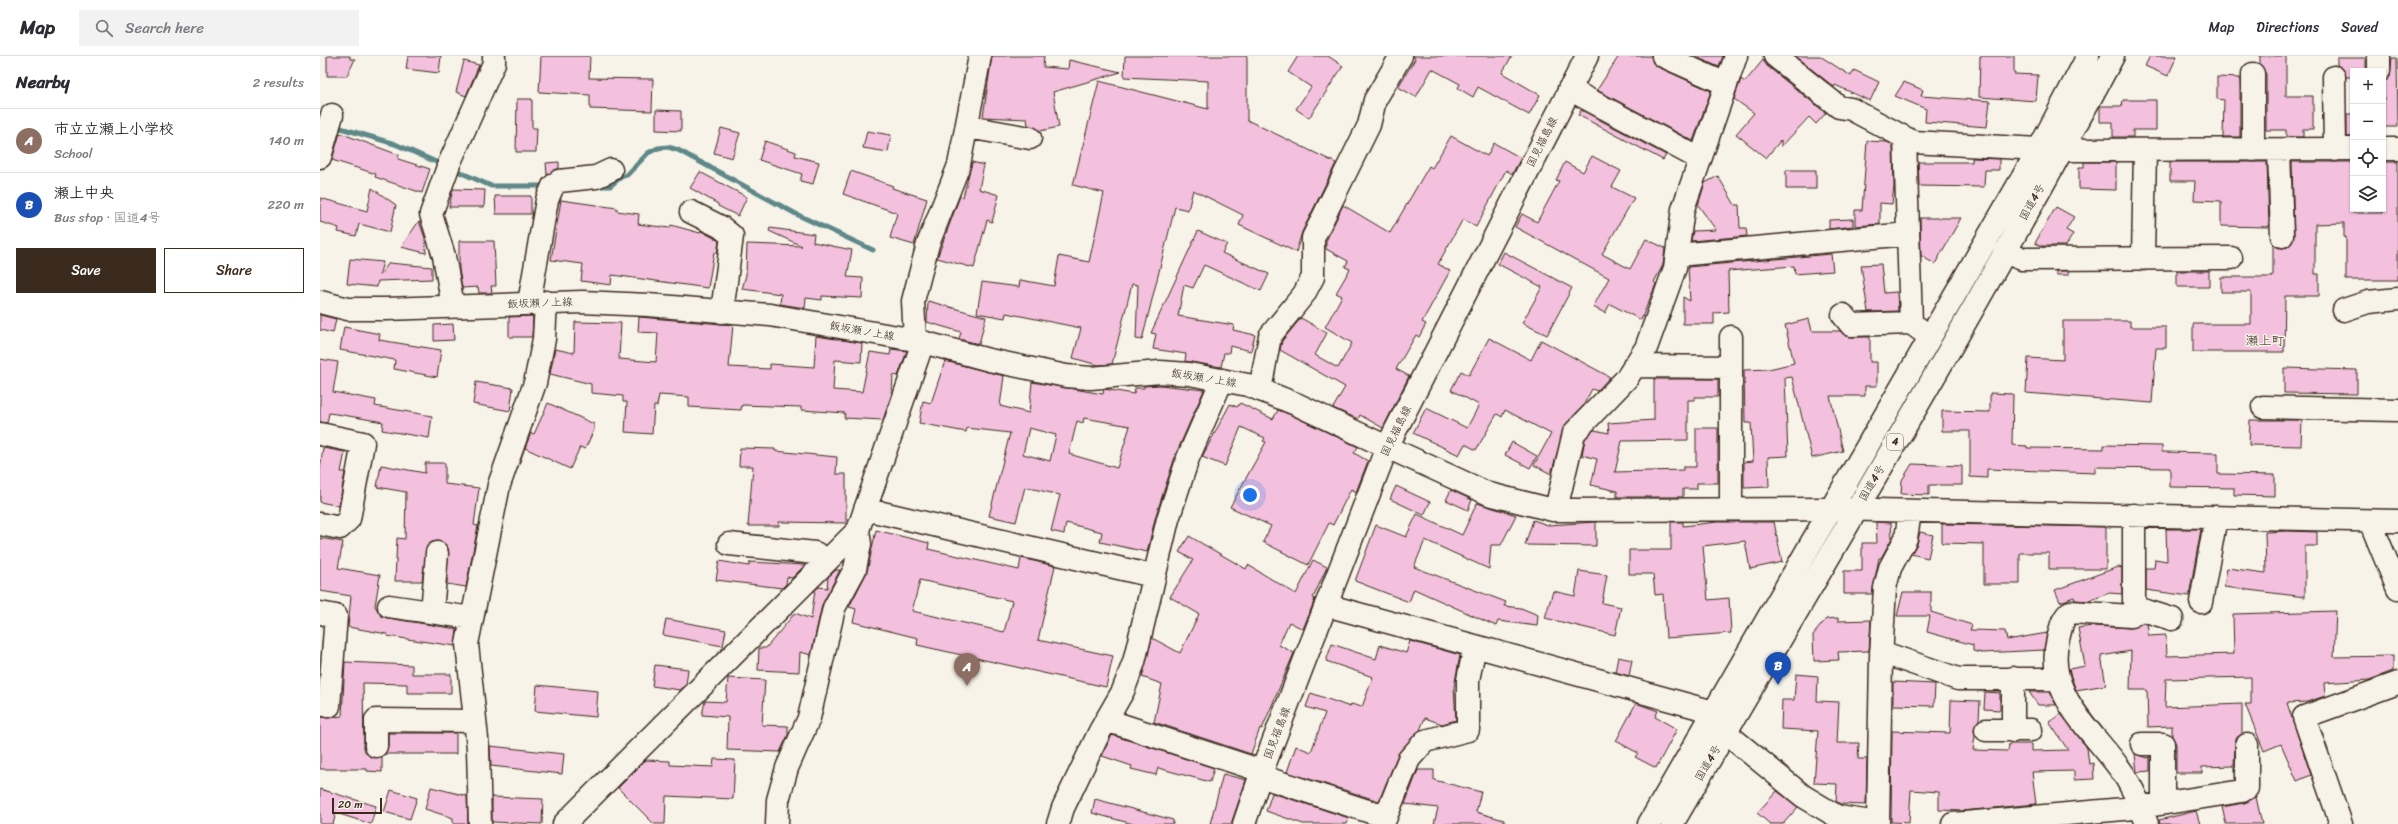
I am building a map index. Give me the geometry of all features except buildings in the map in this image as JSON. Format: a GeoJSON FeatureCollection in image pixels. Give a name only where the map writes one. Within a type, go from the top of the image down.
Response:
{"type":"FeatureCollection","features":[{"type":"Feature","properties":{"kind":"main road"},"geometry":{"type":"LineString","coordinates":[[453,306],[444,256],[431,214],[448,167],[494,63],[494,56]]}},
{"type":"Feature","properties":{"kind":"main road"},"geometry":{"type":"LineString","coordinates":[[564,824],[858,530],[919,341],[913,301],[928,244],[959,166],[968,127],[980,56]]}},
{"type":"Feature","properties":{"kind":"main road"},"geometry":{"type":"LineString","coordinates":[[1260,390],[1270,336],[1304,294],[1313,277],[1312,238],[1368,126],[1375,100],[1401,56]]}},
{"type":"Feature","properties":{"kind":"main road","name":"国見福島線"},"geometry":{"type":"LineString","coordinates":[[1244,824],[1261,774],[1387,447],[1587,56]]}},
{"type":"Feature","properties":{"kind":"main road"},"geometry":{"type":"LineString","coordinates":[[1663,56],[1726,84]]}},
{"type":"Feature","properties":{"kind":"main road"},"geometry":{"type":"LineString","coordinates":[[1556,509],[1574,433],[1627,378],[1646,348],[1658,312],[1673,278],[1683,209],[1736,56]]}},
{"type":"Feature","properties":{"kind":"main road"},"geometry":{"type":"LineString","coordinates":[[1775,56],[1839,107],[1851,109],[1913,142],[2039,149]]}},
{"type":"Feature","properties":{"kind":"main road","name":"国道4号"},"geometry":{"type":"LineString","coordinates":[[1649,824],[1930,335],[2039,149],[2088,56]]}},
{"type":"Feature","properties":{"kind":"main road","name":"国道4号"},"geometry":{"type":"LineString","coordinates":[[1672,824],[1856,510],[2004,252],[2113,56]]}},
{"type":"Feature","properties":{"kind":"main road"},"geometry":{"type":"LineString","coordinates":[[2379,56],[2379,68]]}},
{"type":"Feature","properties":{"kind":"main road"},"geometry":{"type":"LineString","coordinates":[[2253,74],[2253,150]]}},
{"type":"Feature","properties":{"kind":"main road"},"geometry":{"type":"LineString","coordinates":[[2061,150],[2344,150],[2334,77]]}},
{"type":"Feature","properties":{"kind":"main road"},"geometry":{"type":"LineString","coordinates":[[1569,89],[1700,159]]}},
{"type":"Feature","properties":{"kind":"main road"},"geometry":{"type":"LineString","coordinates":[[320,157],[332,115]]}},
{"type":"Feature","properties":{"kind":"main road"},"geometry":{"type":"LineString","coordinates":[[968,127],[1030,138]]}},
{"type":"Feature","properties":{"kind":"main road"},"geometry":{"type":"LineString","coordinates":[[1905,138],[1911,323]]}},
{"type":"Feature","properties":{"kind":"main road"},"geometry":{"type":"LineString","coordinates":[[2386,149],[2398,149]]}},
{"type":"Feature","properties":{"kind":"main road"},"geometry":{"type":"LineString","coordinates":[[2143,258],[2145,150]]}},
{"type":"Feature","properties":{"kind":"main road"},"geometry":{"type":"LineString","coordinates":[[2279,150],[2282,236]]}},
{"type":"Feature","properties":{"kind":"main road"},"geometry":{"type":"LineString","coordinates":[[480,824],[478,748],[467,654],[472,618],[499,485],[534,383],[544,339],[537,302],[547,200],[553,186],[559,181],[596,177],[611,170]]}},
{"type":"Feature","properties":{"kind":"main road"},"geometry":{"type":"LineString","coordinates":[[690,212],[721,227],[732,236],[722,312]]}},
{"type":"Feature","properties":{"kind":"main road"},"geometry":{"type":"LineString","coordinates":[[1677,255],[1908,234]]}},
{"type":"Feature","properties":{"kind":"main road"},"geometry":{"type":"LineString","coordinates":[[2004,252],[2022,259],[2231,258]]}},
{"type":"Feature","properties":{"kind":"main road"},"geometry":{"type":"LineString","coordinates":[[2344,310],[2368,302],[2398,299]]}},
{"type":"Feature","properties":{"kind":"main road","name":"飯坂瀬ノ上線"},"geometry":{"type":"LineString","coordinates":[[320,302],[348,309],[537,302],[648,305],[770,315],[919,341],[989,360],[1066,376],[1091,378],[1160,372],[1189,374],[1222,380],[1260,390],[1490,494],[1533,506],[1556,509],[1831,509],[2398,522]]}},
{"type":"Feature","properties":{"kind":"main road"},"geometry":{"type":"LineString","coordinates":[[1843,315],[1851,325],[1911,323],[1930,335]]}},
{"type":"Feature","properties":{"kind":"main road"},"geometry":{"type":"LineString","coordinates":[[1731,337],[1731,509]]}},
{"type":"Feature","properties":{"kind":"main road"},"geometry":{"type":"LineString","coordinates":[[1634,366],[1731,367]]}},
{"type":"Feature","properties":{"kind":"main road"},"geometry":{"type":"LineString","coordinates":[[1058,824],[1063,808],[1106,720],[1124,691],[1134,662],[1153,576],[1168,519],[1188,458],[1222,380]]}},
{"type":"Feature","properties":{"kind":"main road"},"geometry":{"type":"LineString","coordinates":[[2263,406],[2398,410]]}},
{"type":"Feature","properties":{"kind":"main road"},"geometry":{"type":"LineString","coordinates":[[320,434],[363,443],[349,519],[340,528],[320,524]]}},
{"type":"Feature","properties":{"kind":"main road"},"geometry":{"type":"LineString","coordinates":[[865,509],[1153,576]]}},
{"type":"Feature","properties":{"kind":"main road"},"geometry":{"type":"LineString","coordinates":[[1726,733],[1803,796],[1838,817],[1878,824],[1881,652],[1885,588],[1890,568],[1906,538],[1910,512]]}},
{"type":"Feature","properties":{"kind":"main road"},"geometry":{"type":"LineString","coordinates":[[2134,515],[2134,614]]}},
{"type":"Feature","properties":{"kind":"main road"},"geometry":{"type":"LineString","coordinates":[[2201,602],[2216,517]]}},
{"type":"Feature","properties":{"kind":"main road"},"geometry":{"type":"LineString","coordinates":[[2370,521],[2398,589]]}},
{"type":"Feature","properties":{"kind":"main road"},"geometry":{"type":"LineString","coordinates":[[777,824],[778,800],[787,768],[809,718],[834,608],[855,569],[860,544],[858,530]]}},
{"type":"Feature","properties":{"kind":"main road"},"geometry":{"type":"LineString","coordinates":[[729,544],[815,553],[828,560]]}},
{"type":"Feature","properties":{"kind":"main road"},"geometry":{"type":"LineString","coordinates":[[432,612],[437,553]]}},
{"type":"Feature","properties":{"kind":"main road"},"geometry":{"type":"LineString","coordinates":[[1326,605],[1714,712]]}},
{"type":"Feature","properties":{"kind":"main road"},"geometry":{"type":"LineString","coordinates":[[389,606],[472,618]]}},
{"type":"Feature","properties":{"kind":"main road"},"geometry":{"type":"LineString","coordinates":[[2144,816],[2121,770],[2063,694],[2058,679],[2055,650],[2063,618],[2070,612],[2131,616],[2144,610],[2172,619]]}},
{"type":"Feature","properties":{"kind":"main road"},"geometry":{"type":"LineString","coordinates":[[320,613],[336,616],[329,706],[320,704]]}},
{"type":"Feature","properties":{"kind":"main road"},"geometry":{"type":"LineString","coordinates":[[1106,720],[1261,774],[1384,820],[1409,760],[1425,741],[1468,730],[1468,680],[1475,646]]}},
{"type":"Feature","properties":{"kind":"main road"},"geometry":{"type":"LineString","coordinates":[[1881,652],[1958,679],[2058,679]]}},
{"type":"Feature","properties":{"kind":"main road"},"geometry":{"type":"LineString","coordinates":[[1986,730],[2022,730],[2014,678]]}},
{"type":"Feature","properties":{"kind":"main road"},"geometry":{"type":"LineString","coordinates":[[2341,824],[2304,717],[2398,683]]}},
{"type":"Feature","properties":{"kind":"main road"},"geometry":{"type":"LineString","coordinates":[[376,746],[376,720],[475,722]]}},
{"type":"Feature","properties":{"kind":"main road"},"geometry":{"type":"LineString","coordinates":[[2142,744],[2163,744],[2163,803]]}},
{"type":"Feature","properties":{"kind":"main road"},"geometry":{"type":"LineString","coordinates":[[1953,824],[2144,816],[2163,803],[2242,791],[2247,788],[2247,745]]}},
{"type":"Feature","properties":{"kind":"waterway"},"geometry":{"type":"LineString","coordinates":[[334,126],[395,144],[443,165]]}},
{"type":"Feature","properties":{"kind":"waterway"},"geometry":{"type":"LineString","coordinates":[[597,186],[610,186],[621,177],[627,175],[648,153],[658,148],[668,147],[678,150],[798,215],[873,250]]}},
{"type":"Feature","properties":{"kind":"waterway"},"geometry":{"type":"LineString","coordinates":[[453,169],[491,186],[547,186]]}},
{"type":"Feature","properties":{"kind":"place","name":"瀬上中央"},"geometry":{"type":"Point","coordinates":[1778,685]}},
{"type":"Feature","properties":{"kind":"place","name":"市立立瀬上小学校"},"geometry":{"type":"Point","coordinates":[967,686]}},
{"type":"Feature","properties":{"kind":"district","name":"瀬上町"},"geometry":{"type":"Point","coordinates":[2265,340]}}]}
